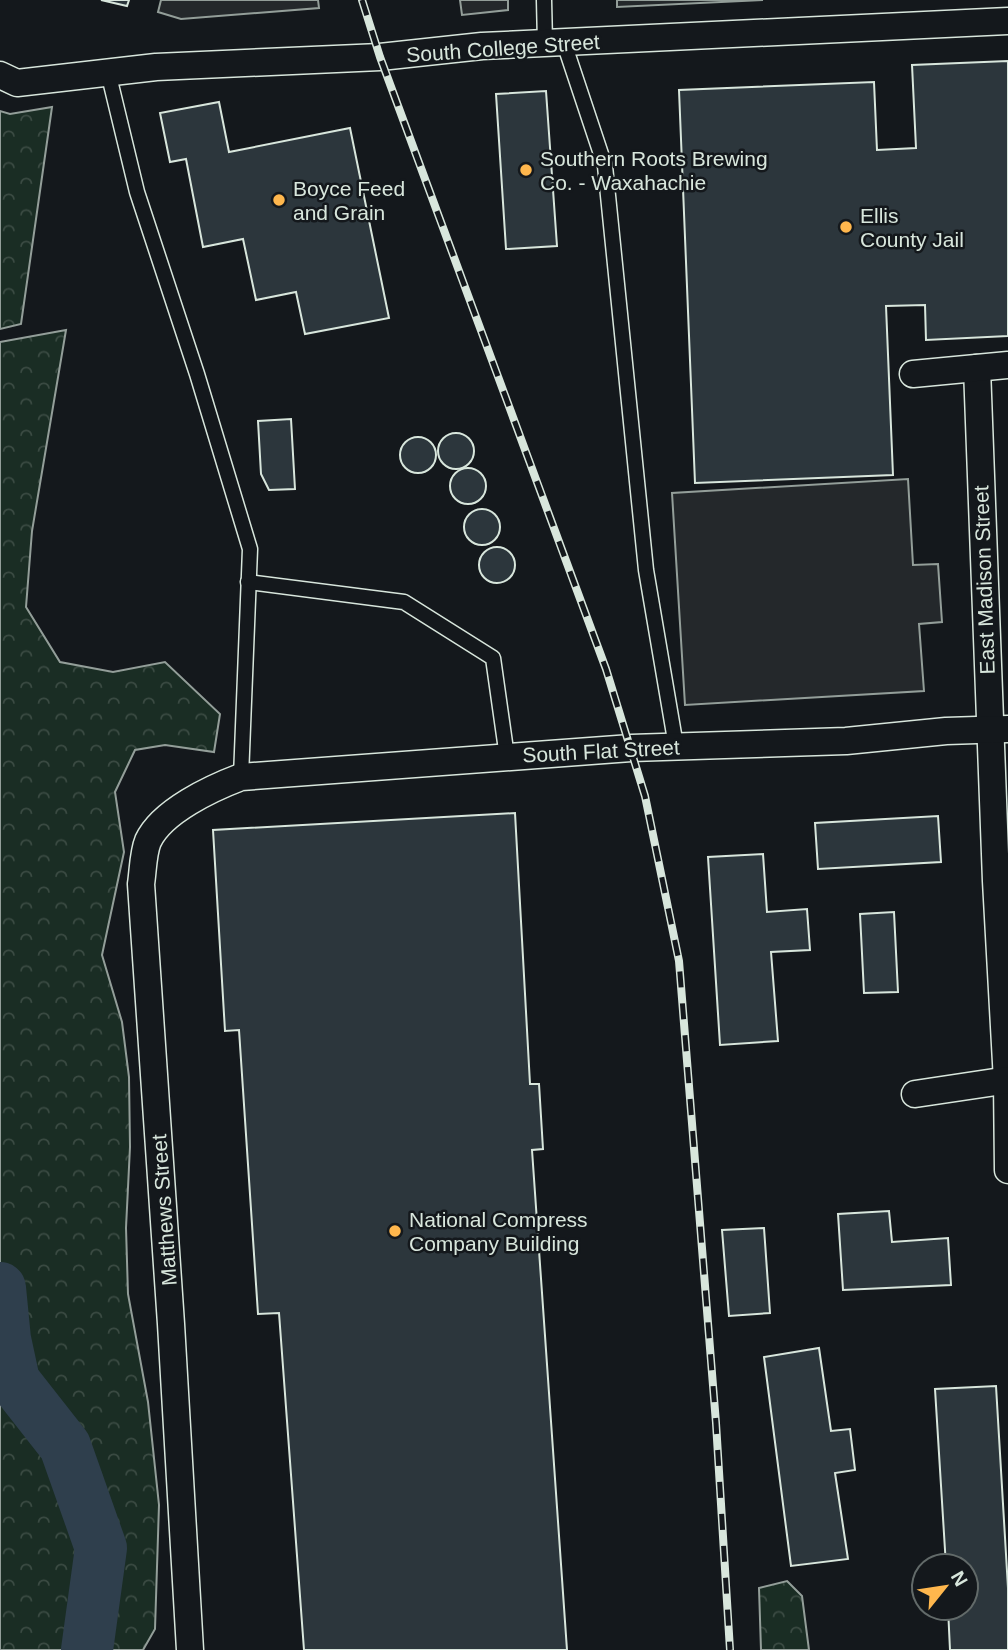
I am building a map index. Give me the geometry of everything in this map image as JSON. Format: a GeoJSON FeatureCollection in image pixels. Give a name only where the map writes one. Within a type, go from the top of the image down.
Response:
{"type":"FeatureCollection","features":[{"type":"Feature","properties":{"kind":"street","name":"South College Street"},"geometry":{"type":"LineString","coordinates":[[0,75],[18,83],[156,66],[380,57],[482,46],[555,43],[961,12],[1008,22]]}},
{"type":"Feature","properties":{"kind":"street"},"geometry":{"type":"LineString","coordinates":[[912,374],[1008,365]]}},
{"type":"Feature","properties":{"kind":"street","name":"East Madison Street"},"geometry":{"type":"LineString","coordinates":[[977,368],[988,670],[1000,730],[996,881],[1007,1081],[1008,1170]]}},
{"type":"Feature","properties":{"kind":"street","name":"South Flat Street"},"geometry":{"type":"LineString","coordinates":[[199,795],[241,777],[676,746],[846,741],[946,731],[1000,730]]}},
{"type":"Feature","properties":{"kind":"street","name":"Matthews Street"},"geometry":{"type":"LineString","coordinates":[[190,1650],[141,884],[147,843],[157,827],[199,795]]}},
{"type":"Feature","properties":{"kind":"street"},"geometry":{"type":"LineString","coordinates":[[915,1094],[1007,1081]]}},
{"type":"Feature","properties":{"kind":"lane"},"geometry":{"type":"LineString","coordinates":[[544,0],[555,43],[605,166],[646,570],[676,746]]}},
{"type":"Feature","properties":{"kind":"lane"},"geometry":{"type":"LineString","coordinates":[[108,72],[137,192],[197,373],[250,549],[241,777]]}},
{"type":"Feature","properties":{"kind":"lane"},"geometry":{"type":"LineString","coordinates":[[248,582],[404,602],[493,659],[507,757]]}},
{"type":"Feature","properties":{"kind":"green space"},"geometry":{"type":"Polygon","coordinates":[[[52,107],[21,324],[0,329],[0,111],[10,114],[52,107]]]}},
{"type":"Feature","properties":{"kind":"green space"},"geometry":{"type":"Polygon","coordinates":[[[66,330],[32,531],[26,607],[60,662],[113,672],[165,662],[220,714],[214,752],[165,745],[135,750],[115,792],[124,852],[102,955],[122,1022],[129,1077],[130,1147],[126,1228],[128,1294],[148,1402],[159,1505],[155,1629],[143,1650],[0,1650],[0,342],[66,330]]]}},
{"type":"Feature","properties":{"kind":"green space"},"geometry":{"type":"Polygon","coordinates":[[[787,1581],[802,1596],[809,1650],[761,1650],[759,1588],[787,1581]]]}},
{"type":"Feature","properties":{"kind":"shaded area"},"geometry":{"type":"Polygon","coordinates":[[[161,0],[318,0],[319,8],[181,19],[158,12],[161,0]]]}},
{"type":"Feature","properties":{"kind":"shaded area"},"geometry":{"type":"Polygon","coordinates":[[[460,0],[508,0],[508,10],[462,15],[460,0]]]}},
{"type":"Feature","properties":{"kind":"shaded area"},"geometry":{"type":"Polygon","coordinates":[[[617,0],[763,0],[617,7],[617,0]]]}},
{"type":"Feature","properties":{"kind":"shaded area"},"geometry":{"type":"Polygon","coordinates":[[[908,479],[913,565],[938,564],[942,622],[919,624],[924,691],[685,705],[672,493],[908,479]]]}},
{"type":"Feature","properties":{"kind":"building"},"geometry":{"type":"Polygon","coordinates":[[[101,0],[129,0],[127,6],[101,0]]]}},
{"type":"Feature","properties":{"kind":"building","name":"Ellis County Jail"},"geometry":{"type":"Polygon","coordinates":[[[1008,61],[1008,336],[926,340],[925,305],[886,306],[893,475],[695,483],[679,90],[874,82],[877,150],[916,148],[912,65],[1008,61]]]}},
{"type":"Feature","properties":{"kind":"building","name":"Southern Roots Brewing Co. - Waxahachie"},"geometry":{"type":"Polygon","coordinates":[[[546,91],[557,246],[506,249],[496,94],[546,91]]]}},
{"type":"Feature","properties":{"kind":"building","name":"Boyce Feed and Grain"},"geometry":{"type":"Polygon","coordinates":[[[219,102],[229,152],[350,128],[389,318],[305,334],[296,292],[256,300],[243,239],[203,247],[186,159],[170,162],[160,113],[219,102]]]}},
{"type":"Feature","properties":{"kind":"building"},"geometry":{"type":"Polygon","coordinates":[[[291,419],[295,489],[269,490],[261,474],[258,421],[291,419]]]}},
{"type":"Feature","properties":{"kind":"building"},"geometry":{"type":"Polygon","coordinates":[[[456,433],[469,438],[474,451],[469,464],[456,469],[443,464],[438,451],[443,438],[456,433]]]}},
{"type":"Feature","properties":{"kind":"building"},"geometry":{"type":"Polygon","coordinates":[[[418,437],[431,442],[436,455],[431,468],[418,473],[405,468],[400,455],[405,442],[418,437]]]}},
{"type":"Feature","properties":{"kind":"building"},"geometry":{"type":"Polygon","coordinates":[[[468,468],[480,474],[486,486],[480,498],[468,504],[456,498],[450,486],[456,474],[468,468]]]}},
{"type":"Feature","properties":{"kind":"building"},"geometry":{"type":"Polygon","coordinates":[[[482,509],[494,515],[500,527],[494,539],[482,545],[470,539],[464,527],[470,515],[482,509]]]}},
{"type":"Feature","properties":{"kind":"building"},"geometry":{"type":"Polygon","coordinates":[[[497,547],[510,552],[515,565],[510,578],[497,583],[484,578],[479,565],[484,552],[497,547]]]}},
{"type":"Feature","properties":{"kind":"building","name":"National Compress Company Building"},"geometry":{"type":"Polygon","coordinates":[[[515,813],[530,1084],[539,1084],[543,1149],[532,1150],[567,1650],[304,1650],[279,1313],[258,1314],[239,1030],[225,1031],[213,830],[515,813]]]}},
{"type":"Feature","properties":{"kind":"building"},"geometry":{"type":"Polygon","coordinates":[[[938,816],[941,862],[818,869],[815,823],[938,816]]]}},
{"type":"Feature","properties":{"kind":"building"},"geometry":{"type":"Polygon","coordinates":[[[763,854],[767,912],[807,909],[810,950],[771,952],[778,1041],[720,1045],[708,857],[763,854]]]}},
{"type":"Feature","properties":{"kind":"building"},"geometry":{"type":"Polygon","coordinates":[[[894,912],[898,992],[864,993],[860,914],[894,912]]]}},
{"type":"Feature","properties":{"kind":"building"},"geometry":{"type":"Polygon","coordinates":[[[889,1211],[892,1242],[948,1238],[951,1285],[843,1290],[838,1214],[889,1211]]]}},
{"type":"Feature","properties":{"kind":"building"},"geometry":{"type":"Polygon","coordinates":[[[764,1228],[770,1313],[729,1316],[722,1230],[764,1228]]]}},
{"type":"Feature","properties":{"kind":"building"},"geometry":{"type":"Polygon","coordinates":[[[819,1348],[831,1431],[850,1429],[855,1470],[835,1473],[848,1559],[791,1566],[764,1357],[819,1348]]]}},
{"type":"Feature","properties":{"kind":"building"},"geometry":{"type":"Polygon","coordinates":[[[996,1386],[1008,1588],[1008,1650],[950,1650],[949,1622],[980,1622],[980,1552],[945,1552],[935,1389],[996,1386]]]}},
{"type":"Feature","properties":{"kind":"waterway"},"geometry":{"type":"LineString","coordinates":[[0,1288],[5,1339],[14,1381],[65,1446],[101,1548],[87,1650]]}},
{"type":"Feature","properties":{"kind":"railway"},"geometry":{"type":"LineString","coordinates":[[362,0],[380,57],[606,669],[645,796],[679,961],[716,1423],[730,1650]]}},
{"type":"Feature","properties":{"kind":"place","name":"Southern Roots Brewing Co. - Waxahachie"},"geometry":{"type":"Point","coordinates":[526,170]}},
{"type":"Feature","properties":{"kind":"place","name":"Boyce Feed and Grain"},"geometry":{"type":"Point","coordinates":[279,200]}},
{"type":"Feature","properties":{"kind":"place","name":"Ellis County Jail"},"geometry":{"type":"Point","coordinates":[846,227]}},
{"type":"Feature","properties":{"kind":"place","name":"National Compress Company Building"},"geometry":{"type":"Point","coordinates":[395,1231]}}]}
